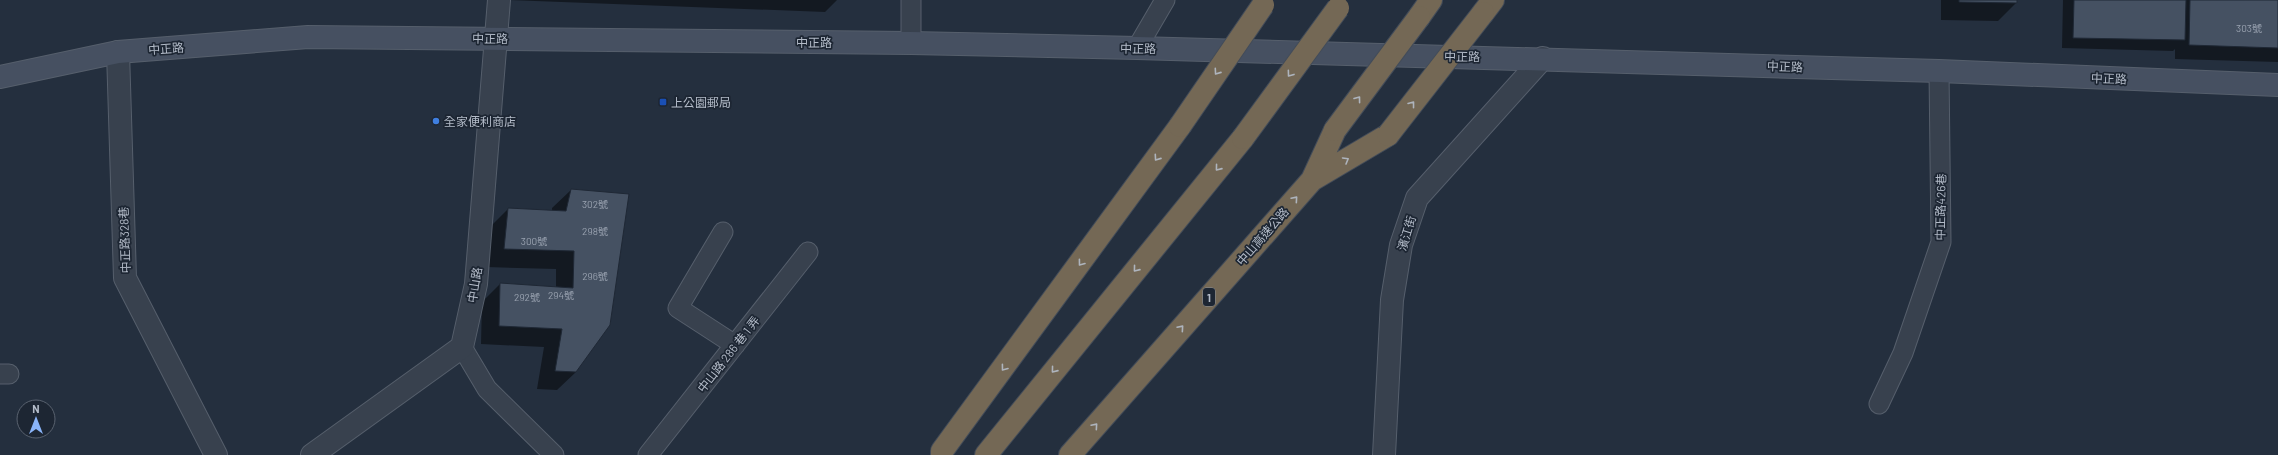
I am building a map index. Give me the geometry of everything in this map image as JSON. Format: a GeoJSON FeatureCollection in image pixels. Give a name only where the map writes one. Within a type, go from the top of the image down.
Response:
{"type":"FeatureCollection","features":[{"type":"Feature","properties":{"kind":"highway"},"geometry":{"type":"LineString","coordinates":[[942,455],[942,451],[1110,224],[1265,3]]}},
{"type":"Feature","properties":{"kind":"highway"},"geometry":{"type":"LineString","coordinates":[[986,455],[1243,138],[1341,4]]}},
{"type":"Feature","properties":{"kind":"highway"},"geometry":{"type":"LineString","coordinates":[[1312,180],[1388,135],[1488,6]]}},
{"type":"Feature","properties":{"kind":"highway","name":"中山高速公路"},"geometry":{"type":"LineString","coordinates":[[1070,455],[1312,180],[1335,130],[1425,8]]}},
{"type":"Feature","properties":{"kind":"main road","name":"中正路"},"geometry":{"type":"LineString","coordinates":[[0,77],[118,52],[308,37],[911,43],[1137,48],[1543,58],[1939,71],[2278,85]]}},
{"type":"Feature","properties":{"kind":"street","name":"中山路"},"geometry":{"type":"LineString","coordinates":[[462,347],[476,284],[498,38],[499,0]]}},
{"type":"Feature","properties":{"kind":"street","name":"中正路328巷"},"geometry":{"type":"LineString","coordinates":[[118,52],[125,278],[216,455]]}},
{"type":"Feature","properties":{"kind":"street","name":"濱江街"},"geometry":{"type":"LineString","coordinates":[[1384,455],[1392,300],[1400,245],[1417,198],[1543,58]]}},
{"type":"Feature","properties":{"kind":"street"},"geometry":{"type":"LineString","coordinates":[[312,455],[462,347]]}},
{"type":"Feature","properties":{"kind":"lane"},"geometry":{"type":"LineString","coordinates":[[911,0],[911,43]]}},
{"type":"Feature","properties":{"kind":"lane"},"geometry":{"type":"LineString","coordinates":[[1137,48],[1164,0]]}},
{"type":"Feature","properties":{"kind":"lane","name":"中正路426巷"},"geometry":{"type":"LineString","coordinates":[[1879,404],[1903,353],[1941,242],[1939,71]]}},
{"type":"Feature","properties":{"kind":"lane"},"geometry":{"type":"LineString","coordinates":[[723,232],[678,308],[735,345]]}},
{"type":"Feature","properties":{"kind":"lane","name":"中山路 286 巷 1 弄"},"geometry":{"type":"LineString","coordinates":[[648,455],[808,252]]}},
{"type":"Feature","properties":{"kind":"lane"},"geometry":{"type":"LineString","coordinates":[[462,347],[487,389],[554,455]]}},
{"type":"Feature","properties":{"kind":"building"},"geometry":{"type":"Polygon","coordinates":[[[1959,0],[2017,0],[2017,3],[1959,2],[1959,0]]]}},
{"type":"Feature","properties":{"kind":"building"},"geometry":{"type":"Polygon","coordinates":[[[2074,0],[2186,0],[2185,40],[2073,38],[2074,0]]]}},
{"type":"Feature","properties":{"kind":"building"},"geometry":{"type":"Polygon","coordinates":[[[2190,0],[2278,0],[2278,48],[2189,45],[2190,0]]]}},
{"type":"Feature","properties":{"kind":"building"},"geometry":{"type":"Polygon","coordinates":[[[571,189],[629,194],[610,325],[576,372],[555,371],[562,329],[499,326],[500,283],[573,288],[574,251],[504,249],[508,208],[566,211],[571,189]]]}},
{"type":"Feature","properties":{"kind":"place","name":"上公園郵局"},"geometry":{"type":"Point","coordinates":[663,102]}},
{"type":"Feature","properties":{"kind":"place","name":"全家便利商店"},"geometry":{"type":"Point","coordinates":[436,121]}}]}
